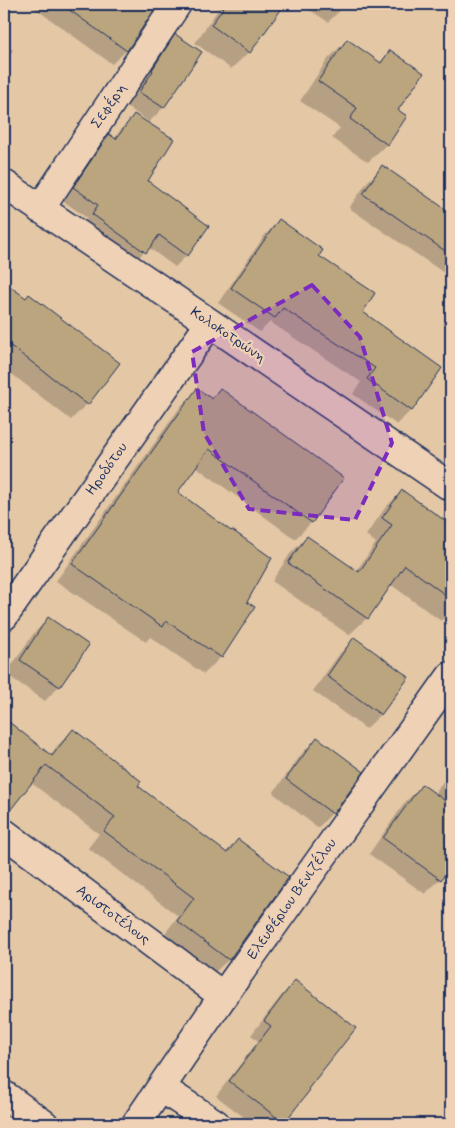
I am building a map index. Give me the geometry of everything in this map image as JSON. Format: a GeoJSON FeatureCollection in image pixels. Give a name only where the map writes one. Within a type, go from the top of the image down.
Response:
{"type":"FeatureCollection","features":[{"type":"Feature","properties":{"kind":"street","name":"Σεφέρη"},"geometry":{"type":"LineString","coordinates":[[40,209],[177,4]]}},
{"type":"Feature","properties":{"kind":"street","name":"Κολοκοτρώνη"},"geometry":{"type":"LineString","coordinates":[[4,184],[451,487]]}},
{"type":"Feature","properties":{"kind":"street","name":"Ηροδότου"},"geometry":{"type":"LineString","coordinates":[[4,616],[210,323]]}},
{"type":"Feature","properties":{"kind":"street","name":"Ελευθέριου Βενιζέλου"},"geometry":{"type":"LineString","coordinates":[[136,1124],[223,996],[451,676]]}},
{"type":"Feature","properties":{"kind":"street","name":"Αριστοτέλους"},"geometry":{"type":"LineString","coordinates":[[4,833],[223,996]]}},
{"type":"Feature","properties":{"kind":"street"},"geometry":{"type":"LineString","coordinates":[[161,1088],[216,1124]]}},
{"type":"Feature","properties":{"kind":"street"},"geometry":{"type":"LineString","coordinates":[[4,1095],[44,1124]]}},
{"type":"Feature","properties":{"kind":"highlighted area"},"geometry":{"type":"Polygon","coordinates":[[[312,285],[360,337],[392,443],[355,520],[249,509],[204,433],[192,352],[312,285]]]}},
{"type":"Feature","properties":{"kind":"building"},"geometry":{"type":"Polygon","coordinates":[[[61,4],[158,4],[127,51],[61,4]]]}},
{"type":"Feature","properties":{"kind":"building"},"geometry":{"type":"Polygon","coordinates":[[[226,4],[285,4],[250,53],[211,25],[226,4]]]}},
{"type":"Feature","properties":{"kind":"building"},"geometry":{"type":"Polygon","coordinates":[[[175,34],[202,52],[164,108],[139,92],[175,34]]]}},
{"type":"Feature","properties":{"kind":"building"},"geometry":{"type":"Polygon","coordinates":[[[347,39],[381,63],[390,50],[424,73],[398,110],[407,116],[388,145],[350,119],[357,108],[318,81],[347,39]]]}},
{"type":"Feature","properties":{"kind":"building"},"geometry":{"type":"Polygon","coordinates":[[[134,114],[174,139],[148,181],[209,226],[188,256],[159,235],[146,253],[92,214],[98,205],[73,187],[109,134],[116,139],[134,114]]]}},
{"type":"Feature","properties":{"kind":"building"},"geometry":{"type":"Polygon","coordinates":[[[382,165],[451,213],[451,255],[363,194],[382,165]]]}},
{"type":"Feature","properties":{"kind":"building"},"geometry":{"type":"Polygon","coordinates":[[[279,219],[323,250],[319,256],[375,293],[363,312],[442,368],[412,411],[367,379],[375,368],[283,308],[275,318],[231,288],[279,219]]]}},
{"type":"Feature","properties":{"kind":"building"},"geometry":{"type":"Polygon","coordinates":[[[4,282],[26,298],[29,294],[120,363],[88,405],[4,341],[4,282]]]}},
{"type":"Feature","properties":{"kind":"building"},"geometry":{"type":"Polygon","coordinates":[[[197,388],[212,399],[220,388],[344,478],[312,523],[209,449],[178,492],[272,558],[247,602],[255,607],[222,658],[166,621],[163,627],[72,564],[197,388]]]}},
{"type":"Feature","properties":{"kind":"building"},"geometry":{"type":"Polygon","coordinates":[[[402,490],[451,525],[451,599],[405,565],[368,619],[288,563],[307,536],[359,572],[392,525],[382,518],[402,490]]]}},
{"type":"Feature","properties":{"kind":"building"},"geometry":{"type":"Polygon","coordinates":[[[48,617],[89,645],[60,687],[20,660],[48,617]]]}},
{"type":"Feature","properties":{"kind":"building"},"geometry":{"type":"Polygon","coordinates":[[[354,637],[409,677],[381,715],[327,676],[354,637]]]}},
{"type":"Feature","properties":{"kind":"building"},"geometry":{"type":"Polygon","coordinates":[[[4,718],[52,756],[73,729],[141,781],[138,786],[227,853],[238,839],[289,877],[229,960],[177,921],[194,898],[104,831],[115,817],[46,765],[4,818],[4,718]]]}},
{"type":"Feature","properties":{"kind":"building"},"geometry":{"type":"Polygon","coordinates":[[[317,737],[364,772],[333,814],[286,779],[317,737]]]}},
{"type":"Feature","properties":{"kind":"building"},"geometry":{"type":"Polygon","coordinates":[[[422,784],[451,805],[451,866],[441,880],[383,838],[422,784]]]}},
{"type":"Feature","properties":{"kind":"building"},"geometry":{"type":"Polygon","coordinates":[[[295,980],[356,1028],[284,1123],[229,1081],[271,1026],[264,1021],[295,980]]]}}]}
